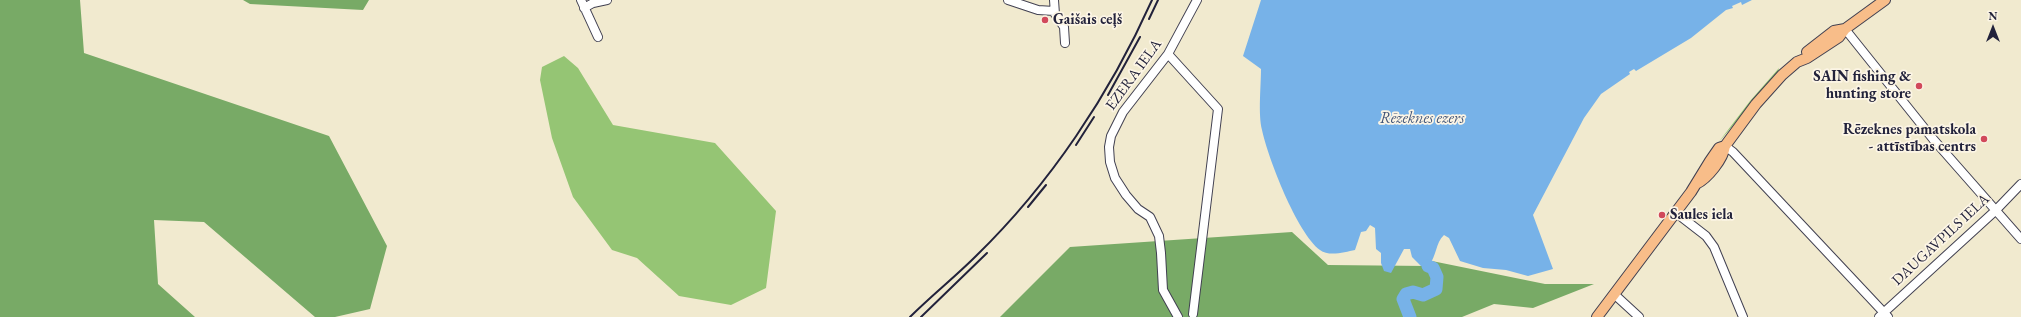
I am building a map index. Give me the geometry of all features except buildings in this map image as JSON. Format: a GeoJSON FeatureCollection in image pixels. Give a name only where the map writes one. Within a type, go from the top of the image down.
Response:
{"type":"FeatureCollection","features":[{"type":"Feature","properties":{"kind":"main road"},"geometry":{"type":"LineString","coordinates":[[1597,317],[1696,184],[1702,181],[1724,154],[1726,146],[1774,83],[1798,62],[1807,58],[1839,37],[1845,29],[1885,0]]}},
{"type":"Feature","properties":{"kind":"street"},"geometry":{"type":"LineString","coordinates":[[598,37],[582,4],[607,0]]}},
{"type":"Feature","properties":{"kind":"street"},"geometry":{"type":"LineString","coordinates":[[1008,0],[1038,10],[1054,11]]}},
{"type":"Feature","properties":{"kind":"street"},"geometry":{"type":"LineString","coordinates":[[1054,0],[1054,11],[1064,28],[1065,43]]}},
{"type":"Feature","properties":{"kind":"street","name":"EZERA IELA"},"geometry":{"type":"LineString","coordinates":[[1178,317],[1162,290],[1162,253],[1159,236],[1150,217],[1138,209],[1126,195],[1115,178],[1110,162],[1109,147],[1111,136],[1123,112],[1168,54],[1196,0]]}},
{"type":"Feature","properties":{"kind":"street"},"geometry":{"type":"LineString","coordinates":[[1845,29],[1933,138],[2021,240]]}},
{"type":"Feature","properties":{"kind":"street"},"geometry":{"type":"LineString","coordinates":[[1168,54],[1218,109],[1193,314]]}},
{"type":"Feature","properties":{"kind":"street"},"geometry":{"type":"LineString","coordinates":[[1726,146],[1884,316]]}},
{"type":"Feature","properties":{"kind":"street","name":"DAUGAVPILS IELA"},"geometry":{"type":"LineString","coordinates":[[1884,316],[1995,211],[2021,184]]}},
{"type":"Feature","properties":{"kind":"street"},"geometry":{"type":"LineString","coordinates":[[1675,212],[1706,236],[1714,247],[1743,317]]}},
{"type":"Feature","properties":{"kind":"street"},"geometry":{"type":"LineString","coordinates":[[1614,294],[1639,317]]}},
{"type":"Feature","properties":{"kind":"green space"},"geometry":{"type":"Polygon","coordinates":[[[0,0],[80,0],[84,53],[329,136],[387,246],[370,309],[335,317],[315,317],[204,222],[154,220],[158,284],[195,317],[0,317],[0,0]]]}},
{"type":"Feature","properties":{"kind":"green space"},"geometry":{"type":"Polygon","coordinates":[[[243,0],[369,0],[363,10],[250,4],[243,0]]]}},
{"type":"Feature","properties":{"kind":"green space"},"geometry":{"type":"Polygon","coordinates":[[[564,56],[578,68],[613,125],[715,143],[776,211],[766,288],[731,305],[679,296],[637,258],[612,250],[573,197],[552,138],[540,80],[542,67],[564,56]]]}},
{"type":"Feature","properties":{"kind":"green space"},"geometry":{"type":"Polygon","coordinates":[[[1779,68],[1778,72],[1718,143],[1750,101],[1779,68]]]}},
{"type":"Feature","properties":{"kind":"green space"},"geometry":{"type":"Polygon","coordinates":[[[1292,232],[1328,265],[1427,266],[1432,261],[1545,284],[1594,284],[1533,308],[1494,304],[1462,317],[1000,317],[1070,247],[1292,232]]]}},
{"type":"Feature","properties":{"kind":"water","name":"Rēzeknes ezers"},"geometry":{"type":"Polygon","coordinates":[[[1261,0],[1752,0],[1742,5],[1741,2],[1732,6],[1733,8],[1726,10],[1691,38],[1636,71],[1634,69],[1629,72],[1630,74],[1601,94],[1584,118],[1533,215],[1553,269],[1528,276],[1506,270],[1483,268],[1460,261],[1449,238],[1444,235],[1441,238],[1428,266],[1421,266],[1412,257],[1410,249],[1404,249],[1391,273],[1384,271],[1381,263],[1381,253],[1376,249],[1375,228],[1370,225],[1366,231],[1361,232],[1355,250],[1332,254],[1320,250],[1311,241],[1293,212],[1277,176],[1265,142],[1260,116],[1261,69],[1243,56],[1261,0]]]}},
{"type":"Feature","properties":{"kind":"waterway"},"geometry":{"type":"LineString","coordinates":[[1410,317],[1403,299],[1406,294],[1413,292],[1423,295],[1436,289],[1437,277],[1433,268],[1428,266]]}},
{"type":"Feature","properties":{"kind":"railway"},"geometry":{"type":"LineString","coordinates":[[910,317],[968,264],[1003,228],[1029,199],[1053,168],[1076,136],[1117,70],[1152,0]]}},
{"type":"Feature","properties":{"kind":"railway"},"geometry":{"type":"LineString","coordinates":[[1149,19],[1158,0]]}},
{"type":"Feature","properties":{"kind":"railway"},"geometry":{"type":"LineString","coordinates":[[1108,95],[1140,37]]}},
{"type":"Feature","properties":{"kind":"railway"},"geometry":{"type":"LineString","coordinates":[[1076,145],[1094,117]]}},
{"type":"Feature","properties":{"kind":"railway"},"geometry":{"type":"LineString","coordinates":[[1028,207],[1046,185]]}},
{"type":"Feature","properties":{"kind":"railway"},"geometry":{"type":"LineString","coordinates":[[921,317],[987,253]]}},
{"type":"Feature","properties":{"kind":"place","name":"Gaišais ceļš"},"geometry":{"type":"Point","coordinates":[1045,20]}},
{"type":"Feature","properties":{"kind":"place","name":"SAIN fishing & hunting store"},"geometry":{"type":"Point","coordinates":[1919,86]}},
{"type":"Feature","properties":{"kind":"place","name":"Rēzeknes pamatskola - attīstības centrs"},"geometry":{"type":"Point","coordinates":[1984,139]}},
{"type":"Feature","properties":{"kind":"place","name":"Saules iela"},"geometry":{"type":"Point","coordinates":[1662,215]}}]}
